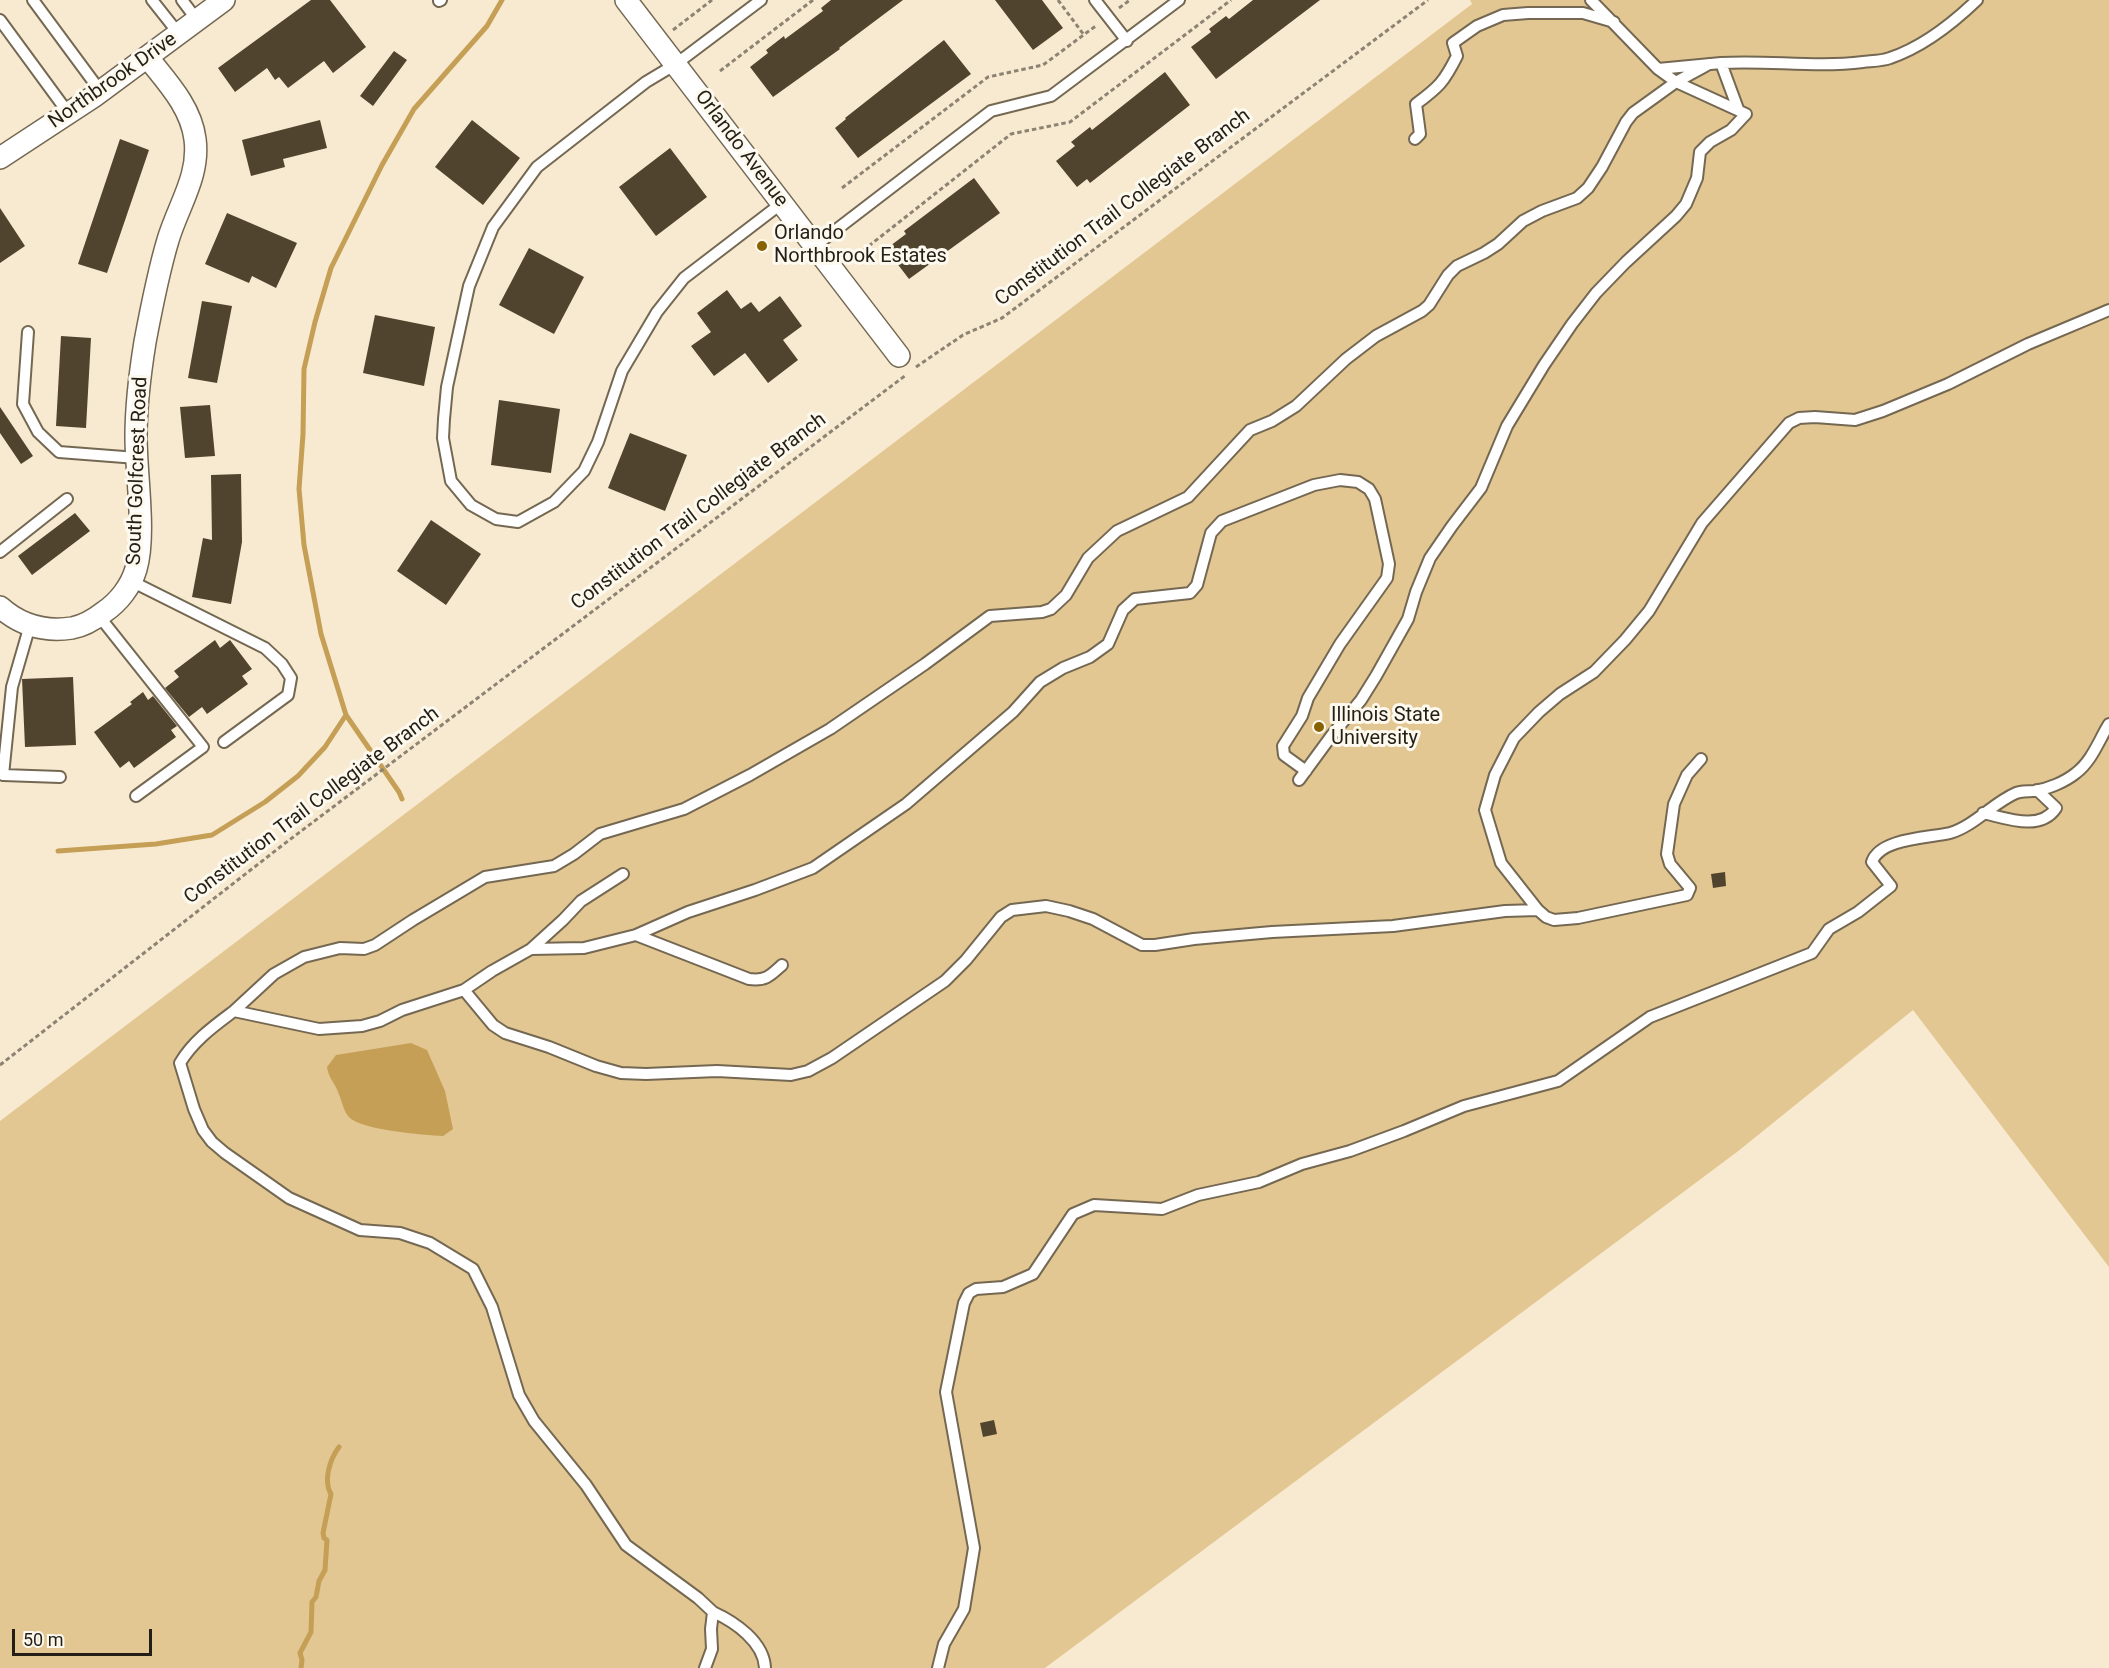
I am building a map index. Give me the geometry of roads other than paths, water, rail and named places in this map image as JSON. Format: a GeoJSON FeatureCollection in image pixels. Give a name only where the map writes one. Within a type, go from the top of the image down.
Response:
{"type":"FeatureCollection","features":[{"type":"Feature","properties":{"kind":"street","name":"Northbrook Drive"},"geometry":{"type":"LineString","coordinates":[[0,158],[101,92],[224,0]]}},
{"type":"Feature","properties":{"kind":"street","name":"Orlando Avenue"},"geometry":{"type":"LineString","coordinates":[[626,0],[899,356]]}},
{"type":"Feature","properties":{"kind":"street","name":"South Golfcrest Road"},"geometry":{"type":"LineString","coordinates":[[104,613],[121,597],[136,569],[140,523],[136,434],[146,341],[168,239],[187,192],[195,159],[195,139],[184,105],[148,58]]}},
{"type":"Feature","properties":{"kind":"street"},"geometry":{"type":"LineString","coordinates":[[0,607],[9,615],[30,625],[62,629],[79,627],[104,613]]}},
{"type":"Feature","properties":{"kind":"lane"},"geometry":{"type":"LineString","coordinates":[[33,0],[101,92]]}},
{"type":"Feature","properties":{"kind":"lane"},"geometry":{"type":"LineString","coordinates":[[152,0],[178,34]]}},
{"type":"Feature","properties":{"kind":"lane"},"geometry":{"type":"LineString","coordinates":[[182,0],[197,20]]}},
{"type":"Feature","properties":{"kind":"lane"},"geometry":{"type":"LineString","coordinates":[[761,0],[676,64],[646,82],[537,167],[493,227],[469,286],[446,398],[442,438],[451,481],[471,505],[496,519],[518,522],[554,502],[584,471],[598,442],[622,371],[657,312],[684,278],[782,203]]}},
{"type":"Feature","properties":{"kind":"lane"},"geometry":{"type":"LineString","coordinates":[[1095,0],[1127,41]]}},
{"type":"Feature","properties":{"kind":"lane"},"geometry":{"type":"LineString","coordinates":[[815,246],[991,111],[1051,96],[1179,0]]}},
{"type":"Feature","properties":{"kind":"lane"},"geometry":{"type":"LineString","coordinates":[[531,949],[584,948],[636,935],[688,912],[755,891],[813,868],[906,804],[1014,711],[1040,682],[1063,668],[1090,657],[1108,644],[1123,610],[1135,599],[1190,593],[1197,585],[1211,533],[1222,521],[1314,485],[1340,480],[1358,482],[1369,489],[1375,499],[1389,564],[1386,578],[1340,644],[1308,699],[1302,716],[1283,746],[1284,756],[1303,775],[1361,700],[1376,676],[1408,619],[1430,558],[1481,488],[1507,426],[1572,324],[1596,293],[1681,210],[1691,195],[1697,178],[1700,152],[1710,142],[1742,121],[1746,114],[1676,82],[1658,69],[1614,22],[1589,0],[1583,13]]}},
{"type":"Feature","properties":{"kind":"lane"},"geometry":{"type":"LineString","coordinates":[[1658,69],[1715,63],[1843,64],[1889,59],[1928,40],[1957,20],[1977,0]]}},
{"type":"Feature","properties":{"kind":"lane"},"geometry":{"type":"LineString","coordinates":[[1415,139],[1420,134],[1416,104],[1440,86],[1457,56],[1454,43],[1476,26],[1503,15],[1528,13],[1583,13],[1614,22]]}},
{"type":"Feature","properties":{"kind":"lane"},"geometry":{"type":"LineString","coordinates":[[0,20],[69,114]]}},
{"type":"Feature","properties":{"kind":"lane"},"geometry":{"type":"LineString","coordinates":[[765,1668],[765,1658],[748,1636],[730,1620],[713,1612],[698,1598],[626,1545],[586,1485],[534,1420],[519,1395],[492,1306],[473,1269],[430,1243],[400,1233],[360,1230],[289,1198],[225,1153],[203,1130],[180,1063],[208,1031],[234,1011],[274,974],[304,957],[340,948],[364,949],[375,945],[485,877],[554,866],[600,834],[684,808],[750,776],[830,729],[990,616],[1042,612],[1052,609],[1066,595],[1088,558],[1117,531],[1188,497],[1250,430],[1272,421],[1296,406],[1346,359],[1376,336],[1422,311],[1457,266],[1491,248],[1523,221],[1577,198],[1588,188],[1602,167],[1633,113],[1676,82],[1715,63]]}},
{"type":"Feature","properties":{"kind":"lane"},"geometry":{"type":"LineString","coordinates":[[1715,63],[1738,109]]}},
{"type":"Feature","properties":{"kind":"lane"},"geometry":{"type":"LineString","coordinates":[[1701,759],[1687,775],[1674,804],[1667,854],[1670,864],[1689,885],[1690,893],[1683,897],[1578,918],[1554,920],[1538,910],[1501,863],[1485,810],[1495,775],[1514,738],[1560,694],[1594,672],[1625,640],[1649,611],[1702,523],[1789,423],[1798,418],[1855,420],[1883,411],[1948,384],[2028,344],[2109,310]]}},
{"type":"Feature","properties":{"kind":"lane"},"geometry":{"type":"LineString","coordinates":[[28,332],[23,404],[38,432],[59,452],[137,458]]}},
{"type":"Feature","properties":{"kind":"lane"},"geometry":{"type":"LineString","coordinates":[[0,552],[67,499]]}},
{"type":"Feature","properties":{"kind":"lane"},"geometry":{"type":"LineString","coordinates":[[131,581],[265,648],[282,664],[291,678],[288,695],[224,742]]}},
{"type":"Feature","properties":{"kind":"lane"},"geometry":{"type":"LineString","coordinates":[[104,613],[203,747],[136,796]]}},
{"type":"Feature","properties":{"kind":"lane"},"geometry":{"type":"LineString","coordinates":[[30,625],[12,687],[3,775],[60,777]]}},
{"type":"Feature","properties":{"kind":"lane"},"geometry":{"type":"LineString","coordinates":[[938,1668],[944,1644],[963,1609],[974,1548],[946,1392],[964,1303],[969,1293],[976,1289],[1003,1287],[1033,1274],[1072,1214],[1094,1205],[1162,1209],[1198,1195],[1259,1182],[1302,1164],[1350,1151],[1464,1106],[1558,1081],[1650,1017],[1812,952],[1829,929],[1858,912],[1891,886],[1872,862],[1874,857],[1888,846],[1912,839],[1950,833],[1963,828],[2018,792],[2058,784],[2077,773],[2093,754],[2109,724]]}},
{"type":"Feature","properties":{"kind":"lane"},"geometry":{"type":"LineString","coordinates":[[1983,813],[2033,822],[2044,820],[2056,808],[2037,790]]}},
{"type":"Feature","properties":{"kind":"lane"},"geometry":{"type":"LineString","coordinates":[[234,1011],[298,1026],[334,1030],[380,1021],[402,1010],[459,991],[531,949],[581,900],[623,874]]}},
{"type":"Feature","properties":{"kind":"lane"},"geometry":{"type":"LineString","coordinates":[[459,991],[504,1033],[524,1038],[596,1066],[621,1072],[646,1074],[717,1071],[791,1074],[808,1071],[832,1058],[945,981],[966,960],[1001,917],[1012,910],[1046,906],[1069,911],[1093,919],[1133,942],[1155,945],[1272,932],[1393,926],[1494,913],[1538,910]]}},
{"type":"Feature","properties":{"kind":"lane"},"geometry":{"type":"LineString","coordinates":[[636,935],[749,979],[761,981],[771,976],[782,965]]}},
{"type":"Feature","properties":{"kind":"lane"},"geometry":{"type":"LineString","coordinates":[[705,1668],[712,1649],[713,1612]]}},
{"type":"Feature","properties":{"kind":"waterway"},"geometry":{"type":"LineString","coordinates":[[58,851],[156,844],[212,835],[265,802],[298,776],[325,747],[346,715],[321,634],[304,545],[299,489],[304,369],[331,268],[382,165],[414,109],[487,26],[502,0]]}},
{"type":"Feature","properties":{"kind":"waterway"},"geometry":{"type":"LineString","coordinates":[[346,715],[402,799]]}},
{"type":"Feature","properties":{"kind":"waterway"},"geometry":{"type":"LineString","coordinates":[[301,1668],[300,1653],[311,1632],[312,1602],[316,1597],[319,1581],[325,1570],[327,1540],[323,1533],[331,1494],[328,1476],[330,1463],[339,1447]]}},
{"type":"Feature","properties":{"kind":"place","name":"Orlando Northbrook Estates"},"geometry":{"type":"Point","coordinates":[762,246]}},
{"type":"Feature","properties":{"kind":"place","name":"Illinois State University"},"geometry":{"type":"Point","coordinates":[1319,727]}}]}
